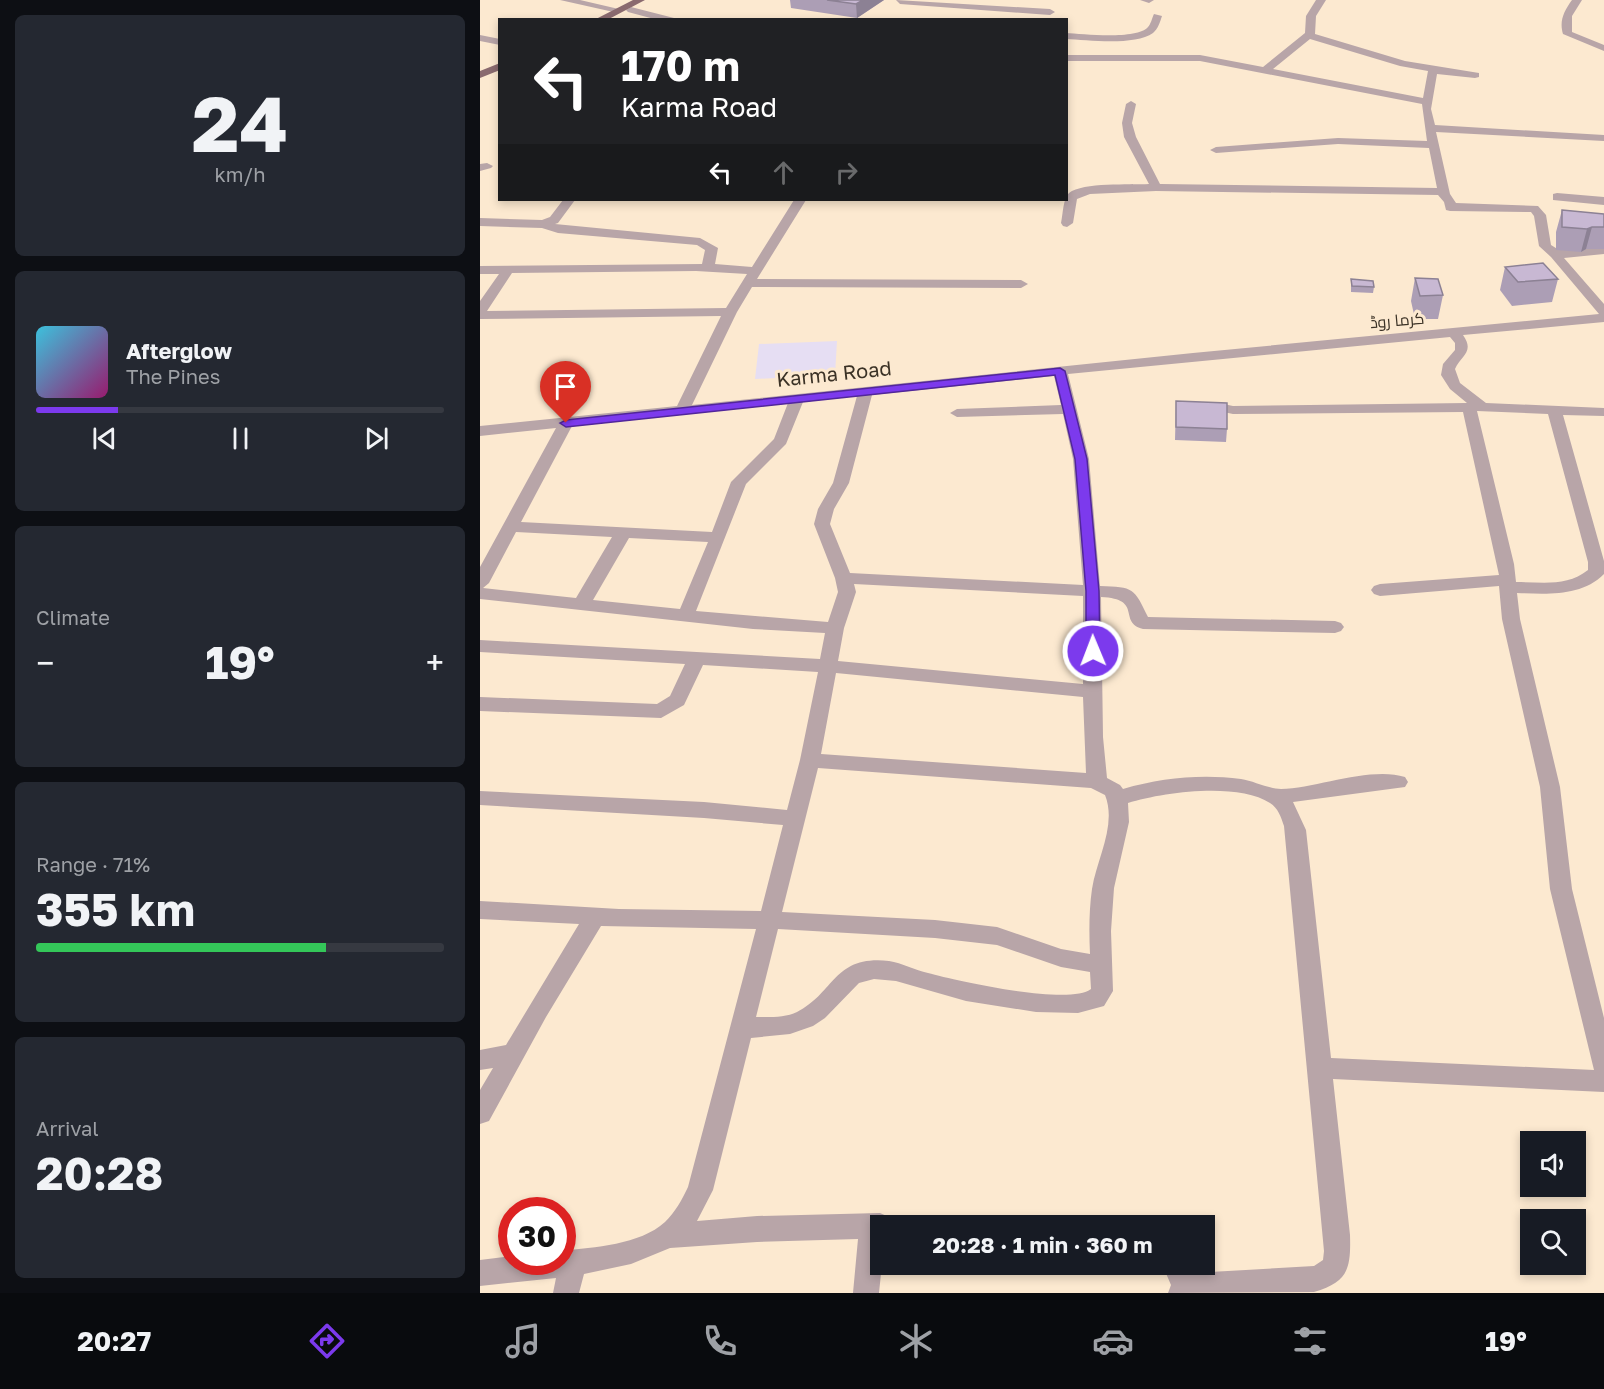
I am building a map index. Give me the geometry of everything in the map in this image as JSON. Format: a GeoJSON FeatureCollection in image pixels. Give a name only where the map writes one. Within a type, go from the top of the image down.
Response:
{"type":"FeatureCollection","features":[{"type":"Feature","properties":{"kind":"main road"},"geometry":{"type":"LineString","coordinates":[[602,18],[640,0]]}},
{"type":"Feature","properties":{"kind":"main road"},"geometry":{"type":"LineString","coordinates":[[615,18],[653,0]]}},
{"type":"Feature","properties":{"kind":"main road"},"geometry":{"type":"LineString","coordinates":[[480,75],[498,67]]}},
{"type":"Feature","properties":{"kind":"main road"},"geometry":{"type":"LineString","coordinates":[[480,81],[498,73]]}},
{"type":"Feature","properties":{"kind":"street"},"geometry":{"type":"LineString","coordinates":[[565,0],[618,10]]}},
{"type":"Feature","properties":{"kind":"street"},"geometry":{"type":"LineString","coordinates":[[1266,70],[1310,34],[1311,18],[1316,5],[1321,0]]}},
{"type":"Feature","properties":{"kind":"street"},"geometry":{"type":"LineString","coordinates":[[1577,0],[1569,8],[1565,27],[1568,34],[1604,48]]}},
{"type":"Feature","properties":{"kind":"street"},"geometry":{"type":"LineString","coordinates":[[900,1],[1050,11]]}},
{"type":"Feature","properties":{"kind":"street"},"geometry":{"type":"LineString","coordinates":[[978,18],[986,7]]}},
{"type":"Feature","properties":{"kind":"street"},"geometry":{"type":"LineString","coordinates":[[630,10],[663,18]]}},
{"type":"Feature","properties":{"kind":"street"},"geometry":{"type":"LineString","coordinates":[[1068,36],[1105,38],[1142,34],[1149,32],[1157,16]]}},
{"type":"Feature","properties":{"kind":"street"},"geometry":{"type":"LineString","coordinates":[[1310,34],[1314,38],[1396,62],[1475,75]]}},
{"type":"Feature","properties":{"kind":"street"},"geometry":{"type":"LineString","coordinates":[[480,38],[498,42]]}},
{"type":"Feature","properties":{"kind":"street"},"geometry":{"type":"LineString","coordinates":[[1068,58],[1178,57],[1266,70],[1427,102]]}},
{"type":"Feature","properties":{"kind":"street"},"geometry":{"type":"LineString","coordinates":[[1439,70],[1433,70],[1426,109],[1444,192],[1450,201],[1450,207],[1534,209],[1539,212],[1545,246],[1557,255],[1561,264],[1604,312]]}},
{"type":"Feature","properties":{"kind":"street"},"geometry":{"type":"LineString","coordinates":[[1131,104],[1127,123],[1130,137],[1156,187]]}},
{"type":"Feature","properties":{"kind":"street"},"geometry":{"type":"LineString","coordinates":[[1430,128],[1604,138]]}},
{"type":"Feature","properties":{"kind":"street"},"geometry":{"type":"LineString","coordinates":[[1216,150],[1326,141],[1434,146]]}},
{"type":"Feature","properties":{"kind":"street"},"geometry":{"type":"LineString","coordinates":[[1067,223],[1071,197],[1089,190],[1156,187],[1444,192]]}},
{"type":"Feature","properties":{"kind":"street"},"geometry":{"type":"LineString","coordinates":[[1557,197],[1604,201]]}},
{"type":"Feature","properties":{"kind":"street"},"geometry":{"type":"LineString","coordinates":[[543,224],[554,220],[568,201]]}},
{"type":"Feature","properties":{"kind":"street"},"geometry":{"type":"LineString","coordinates":[[682,410],[730,312],[799,201]]}},
{"type":"Feature","properties":{"kind":"street"},"geometry":{"type":"LineString","coordinates":[[480,222],[543,224],[558,229],[700,242],[712,248],[708,267]]}},
{"type":"Feature","properties":{"kind":"street"},"geometry":{"type":"LineString","coordinates":[[1557,255],[1604,250]]}},
{"type":"Feature","properties":{"kind":"street"},"geometry":{"type":"LineString","coordinates":[[480,270],[708,267],[751,277],[1021,284]]}},
{"type":"Feature","properties":{"kind":"street"},"geometry":{"type":"LineString","coordinates":[[480,313],[509,269]]}},
{"type":"Feature","properties":{"kind":"street"},"geometry":{"type":"LineString","coordinates":[[480,313],[730,312]]}},
{"type":"Feature","properties":{"kind":"street","name":"کرما روڈ"},"geometry":{"type":"LineString","coordinates":[[1192,357],[1604,318]]}},
{"type":"Feature","properties":{"kind":"street"},"geometry":{"type":"LineString","coordinates":[[1454,332],[1462,344],[1462,351],[1450,363],[1448,377],[1475,407],[1506,564],[1511,619],[1550,788],[1562,889],[1604,1066]]}},
{"type":"Feature","properties":{"kind":"street","name":"Karma Road"},"geometry":{"type":"LineString","coordinates":[[480,432],[1192,357]]}},
{"type":"Feature","properties":{"kind":"street"},"geometry":{"type":"LineString","coordinates":[[1060,371],[1081,459],[1092,591],[1093,737],[1097,782]]}},
{"type":"Feature","properties":{"kind":"street"},"geometry":{"type":"LineString","coordinates":[[668,1236],[685,1220],[700,1190],[810,760],[826,666],[847,592],[844,578],[822,524],[826,509],[841,483],[865,392]]}},
{"type":"Feature","properties":{"kind":"street"},"geometry":{"type":"LineString","coordinates":[[686,615],[739,482],[781,441],[797,398]]}},
{"type":"Feature","properties":{"kind":"street"},"geometry":{"type":"LineString","coordinates":[[1214,406],[1233,410],[1475,407],[1604,412]]}},
{"type":"Feature","properties":{"kind":"street"},"geometry":{"type":"LineString","coordinates":[[957,413],[1069,409]]}},
{"type":"Feature","properties":{"kind":"street"},"geometry":{"type":"LineString","coordinates":[[1380,590],[1508,583],[1569,588],[1587,582],[1597,572],[1554,410]]}},
{"type":"Feature","properties":{"kind":"street"},"geometry":{"type":"LineString","coordinates":[[480,583],[566,423]]}},
{"type":"Feature","properties":{"kind":"street"},"geometry":{"type":"LineString","coordinates":[[511,527],[718,537]]}},
{"type":"Feature","properties":{"kind":"street"},"geometry":{"type":"LineString","coordinates":[[582,603],[623,533]]}},
{"type":"Feature","properties":{"kind":"street"},"geometry":{"type":"LineString","coordinates":[[844,578],[1126,594],[1136,603],[1139,620],[1143,623],[1335,627]]}},
{"type":"Feature","properties":{"kind":"street"},"geometry":{"type":"LineString","coordinates":[[480,592],[753,623],[835,628]]}},
{"type":"Feature","properties":{"kind":"street"},"geometry":{"type":"LineString","coordinates":[[480,646],[826,666],[1093,691]]}},
{"type":"Feature","properties":{"kind":"street"},"geometry":{"type":"LineString","coordinates":[[480,704],[662,711],[676,700],[697,659]]}},
{"type":"Feature","properties":{"kind":"street"},"geometry":{"type":"LineString","coordinates":[[742,1028],[804,1020],[819,1009],[844,980],[857,972],[872,969],[891,970],[950,988],[1012,1000],[1079,1004],[1095,1000],[1102,991],[1100,931],[1103,888],[1119,822],[1118,798],[1113,790],[1097,782],[810,760]]}},
{"type":"Feature","properties":{"kind":"street"},"geometry":{"type":"LineString","coordinates":[[1277,797],[1360,784],[1398,782]]}},
{"type":"Feature","properties":{"kind":"street"},"geometry":{"type":"LineString","coordinates":[[1118,798],[1155,787],[1175,784],[1261,790],[1277,797],[1289,811],[1296,830],[1318,1068],[1337,1235],[1337,1260],[1334,1271],[1326,1277],[1314,1279],[1204,1284],[1181,1282]]}},
{"type":"Feature","properties":{"kind":"street"},"geometry":{"type":"LineString","coordinates":[[480,798],[704,810],[794,818]]}},
{"type":"Feature","properties":{"kind":"street"},"geometry":{"type":"LineString","coordinates":[[480,910],[595,917],[768,920],[935,929],[997,936],[1060,958],[1101,965]]}},
{"type":"Feature","properties":{"kind":"street"},"geometry":{"type":"LineString","coordinates":[[480,1113],[595,917]]}},
{"type":"Feature","properties":{"kind":"street"},"geometry":{"type":"LineString","coordinates":[[480,1060],[514,1054]]}},
{"type":"Feature","properties":{"kind":"street"},"geometry":{"type":"LineString","coordinates":[[1318,1068],[1604,1081]]}},
{"type":"Feature","properties":{"kind":"street"},"geometry":{"type":"LineString","coordinates":[[576,1261],[632,1251],[668,1236],[757,1229],[870,1226]]}},
{"type":"Feature","properties":{"kind":"street"},"geometry":{"type":"LineString","coordinates":[[866,1293],[870,1266]]}},
{"type":"Feature","properties":{"kind":"street"},"geometry":{"type":"LineString","coordinates":[[480,1273],[498,1271]]}},
{"type":"Feature","properties":{"kind":"street"},"geometry":{"type":"LineString","coordinates":[[566,1293],[570,1275]]}},
{"type":"Feature","properties":{"kind":"shaded area"},"geometry":{"type":"Polygon","coordinates":[[[837,341],[835,375],[755,379],[759,344],[837,341]]]}},
{"type":"Feature","properties":{"kind":"building"},"geometry":{"type":"Polygon","coordinates":[[[827,0],[863,0],[856,4],[827,0]]]}},
{"type":"Feature","properties":{"kind":"building"},"geometry":{"type":"Polygon","coordinates":[[[1562,210],[1604,214],[1604,227],[1587,229],[1562,227],[1562,210]]]}},
{"type":"Feature","properties":{"kind":"building"},"geometry":{"type":"Polygon","coordinates":[[[1543,263],[1558,279],[1518,282],[1505,267],[1543,263]]]}},
{"type":"Feature","properties":{"kind":"building"},"geometry":{"type":"Polygon","coordinates":[[[1415,278],[1438,279],[1443,295],[1420,296],[1415,278]]]}},
{"type":"Feature","properties":{"kind":"building"},"geometry":{"type":"Polygon","coordinates":[[[1351,279],[1373,281],[1374,287],[1352,286],[1351,279]]]}},
{"type":"Feature","properties":{"kind":"building"},"geometry":{"type":"Polygon","coordinates":[[[1176,401],[1227,403],[1227,429],[1176,427],[1176,401]]]}},
{"type":"Feature","properties":{"kind":"route"},"geometry":{"type":"LineString","coordinates":[[566,423],[1060,371],[1081,459],[1092,591],[1093,651]]}}]}
